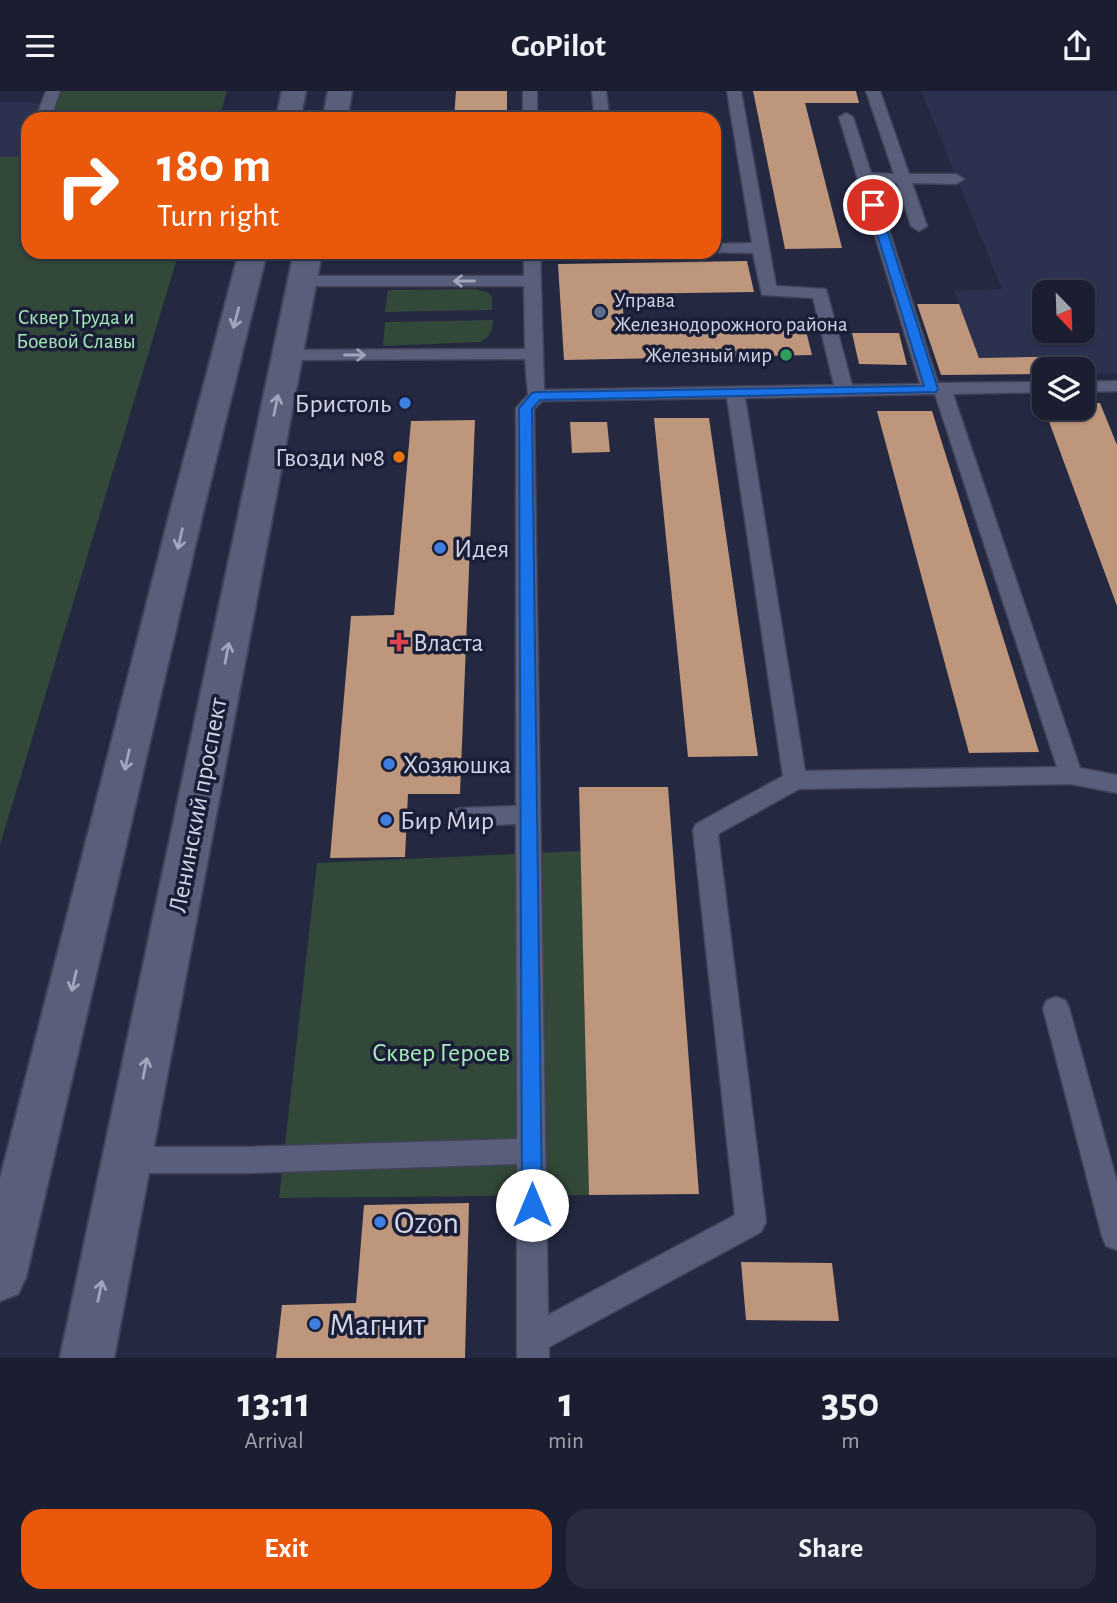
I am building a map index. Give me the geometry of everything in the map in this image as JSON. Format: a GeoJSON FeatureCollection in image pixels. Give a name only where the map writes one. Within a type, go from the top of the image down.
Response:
{"type":"FeatureCollection","features":[{"type":"Feature","properties":{"kind":"main road"},"geometry":{"type":"LineString","coordinates":[[290,112],[295,91]]}},
{"type":"Feature","properties":{"kind":"main road"},"geometry":{"type":"LineString","coordinates":[[336,112],[340,91]]}},
{"type":"Feature","properties":{"kind":"main road"},"geometry":{"type":"LineString","coordinates":[[0,1277],[60,1042],[203,443],[251,259]]}},
{"type":"Feature","properties":{"kind":"main road","name":"Ленинский проспект"},"geometry":{"type":"LineString","coordinates":[[87,1358],[305,267]]}},
{"type":"Feature","properties":{"kind":"lane"},"geometry":{"type":"LineString","coordinates":[[45,112],[53,91]]}},
{"type":"Feature","properties":{"kind":"lane"},"geometry":{"type":"LineString","coordinates":[[530,91],[530,112]]}},
{"type":"Feature","properties":{"kind":"lane"},"geometry":{"type":"LineString","coordinates":[[599,91],[602,112]]}},
{"type":"Feature","properties":{"kind":"lane"},"geometry":{"type":"LineString","coordinates":[[734,91],[768,292],[820,293],[844,391]]}},
{"type":"Feature","properties":{"kind":"lane"},"geometry":{"type":"LineString","coordinates":[[873,91],[919,226]]}},
{"type":"Feature","properties":{"kind":"lane"},"geometry":{"type":"LineString","coordinates":[[846,117],[1071,775]]}},
{"type":"Feature","properties":{"kind":"lane"},"geometry":{"type":"LineString","coordinates":[[865,178],[956,179]]}},
{"type":"Feature","properties":{"kind":"lane"},"geometry":{"type":"LineString","coordinates":[[721,249],[761,248]]}},
{"type":"Feature","properties":{"kind":"lane"},"geometry":{"type":"LineString","coordinates":[[532,259],[536,354],[534,386],[537,396]]}},
{"type":"Feature","properties":{"kind":"lane"},"geometry":{"type":"LineString","coordinates":[[305,267],[532,281]]}},
{"type":"Feature","properties":{"kind":"lane"},"geometry":{"type":"LineString","coordinates":[[286,355],[536,354]]}},
{"type":"Feature","properties":{"kind":"lane"},"geometry":{"type":"LineString","coordinates":[[1095,387],[1117,386]]}},
{"type":"Feature","properties":{"kind":"lane"},"geometry":{"type":"LineString","coordinates":[[1032,387],[537,396],[525,408],[533,1348],[751,1222],[705,830],[795,781],[1071,775],[1117,784]]}},
{"type":"Feature","properties":{"kind":"lane"},"geometry":{"type":"LineString","coordinates":[[735,393],[795,781]]}},
{"type":"Feature","properties":{"kind":"lane"},"geometry":{"type":"LineString","coordinates":[[460,817],[529,815]]}},
{"type":"Feature","properties":{"kind":"lane"},"geometry":{"type":"LineString","coordinates":[[1056,1008],[1117,1236]]}},
{"type":"Feature","properties":{"kind":"lane"},"geometry":{"type":"LineString","coordinates":[[127,1160],[249,1160],[531,1151]]}},
{"type":"Feature","properties":{"kind":"shaded area"},"geometry":{"type":"Polygon","coordinates":[[[921,91],[1117,91],[1117,373],[1095,374],[1095,357],[1087,356],[979,358],[954,291],[1002,289],[921,91]]]}},
{"type":"Feature","properties":{"kind":"shaded area"},"geometry":{"type":"Polygon","coordinates":[[[0,102],[31,102],[42,105],[39,112],[21,112],[21,150],[18,157],[0,157],[0,102]]]}},
{"type":"Feature","properties":{"kind":"green space"},"geometry":{"type":"Polygon","coordinates":[[[49,91],[227,91],[221,112],[39,112],[49,91]]]}},
{"type":"Feature","properties":{"kind":"green space","name":"Сквер Труда и Боевой Славы"},"geometry":{"type":"Polygon","coordinates":[[[21,150],[21,259],[177,259],[0,845],[0,157],[18,157],[21,150]]]}},
{"type":"Feature","properties":{"kind":"green space"},"geometry":{"type":"Polygon","coordinates":[[[475,289],[487,292],[492,297],[492,310],[385,312],[388,290],[475,289]]]}},
{"type":"Feature","properties":{"kind":"green space"},"geometry":{"type":"Polygon","coordinates":[[[493,320],[490,333],[480,342],[383,346],[385,322],[493,320]]]}},
{"type":"Feature","properties":{"kind":"green space","name":"Сквер Героев"},"geometry":{"type":"Polygon","coordinates":[[[581,851],[589,1195],[279,1198],[317,863],[581,851]]]}},
{"type":"Feature","properties":{"kind":"building"},"geometry":{"type":"Polygon","coordinates":[[[456,91],[507,91],[507,112],[454,112],[456,91]]]}},
{"type":"Feature","properties":{"kind":"building"},"geometry":{"type":"Polygon","coordinates":[[[753,91],[856,91],[859,103],[805,103],[842,248],[785,249],[753,91]]]}},
{"type":"Feature","properties":{"kind":"building"},"geometry":{"type":"Polygon","coordinates":[[[747,261],[754,292],[621,294],[625,326],[804,323],[812,355],[564,360],[558,264],[747,261]]]}},
{"type":"Feature","properties":{"kind":"building"},"geometry":{"type":"Polygon","coordinates":[[[917,304],[959,304],[979,358],[1032,357],[1032,374],[941,375],[917,304]]]}},
{"type":"Feature","properties":{"kind":"building"},"geometry":{"type":"Polygon","coordinates":[[[852,333],[899,333],[907,365],[859,364],[852,333]]]}},
{"type":"Feature","properties":{"kind":"building"},"geometry":{"type":"Polygon","coordinates":[[[1095,403],[1100,403],[1117,445],[1117,606],[1048,420],[1095,420],[1095,403]]]}},
{"type":"Feature","properties":{"kind":"building"},"geometry":{"type":"Polygon","coordinates":[[[877,411],[932,411],[1039,752],[969,753],[877,411]]]}},
{"type":"Feature","properties":{"kind":"building"},"geometry":{"type":"Polygon","coordinates":[[[654,418],[709,418],[758,756],[688,757],[654,418]]]}},
{"type":"Feature","properties":{"kind":"building"},"geometry":{"type":"Polygon","coordinates":[[[475,420],[460,794],[408,794],[405,857],[330,858],[351,616],[394,615],[411,421],[475,420]]]}},
{"type":"Feature","properties":{"kind":"building"},"geometry":{"type":"Polygon","coordinates":[[[570,422],[607,422],[610,452],[572,453],[570,422]]]}},
{"type":"Feature","properties":{"kind":"building"},"geometry":{"type":"Polygon","coordinates":[[[579,787],[668,787],[699,1194],[589,1195],[579,787]]]}},
{"type":"Feature","properties":{"kind":"building"},"geometry":{"type":"Polygon","coordinates":[[[469,1203],[465,1358],[276,1358],[282,1305],[356,1303],[364,1205],[469,1203]]]}},
{"type":"Feature","properties":{"kind":"building"},"geometry":{"type":"Polygon","coordinates":[[[741,1262],[832,1263],[839,1321],[746,1320],[741,1262]]]}},
{"type":"Feature","properties":{"kind":"place","name":"Управа Железнодорожного района"},"geometry":{"type":"Point","coordinates":[600,312]}},
{"type":"Feature","properties":{"kind":"place","name":"Железный мир"},"geometry":{"type":"Point","coordinates":[786,355]}},
{"type":"Feature","properties":{"kind":"place","name":"Бристоль"},"geometry":{"type":"Point","coordinates":[405,403]}},
{"type":"Feature","properties":{"kind":"place","name":"Гвозди №8"},"geometry":{"type":"Point","coordinates":[399,457]}},
{"type":"Feature","properties":{"kind":"place","name":"Идея"},"geometry":{"type":"Point","coordinates":[440,548]}},
{"type":"Feature","properties":{"kind":"place","name":"Власта"},"geometry":{"type":"Point","coordinates":[399,642]}},
{"type":"Feature","properties":{"kind":"place","name":"Хозяюшка"},"geometry":{"type":"Point","coordinates":[389,764]}},
{"type":"Feature","properties":{"kind":"place","name":"Бир Мир"},"geometry":{"type":"Point","coordinates":[386,820]}},
{"type":"Feature","properties":{"kind":"place","name":"Ozon"},"geometry":{"type":"Point","coordinates":[380,1222]}},
{"type":"Feature","properties":{"kind":"place","name":"Магнит"},"geometry":{"type":"Point","coordinates":[315,1324]}},
{"type":"Feature","properties":{"kind":"route"},"geometry":{"type":"LineString","coordinates":[[532,1205],[525,408],[537,396],[931,389],[873,205]]}}]}
